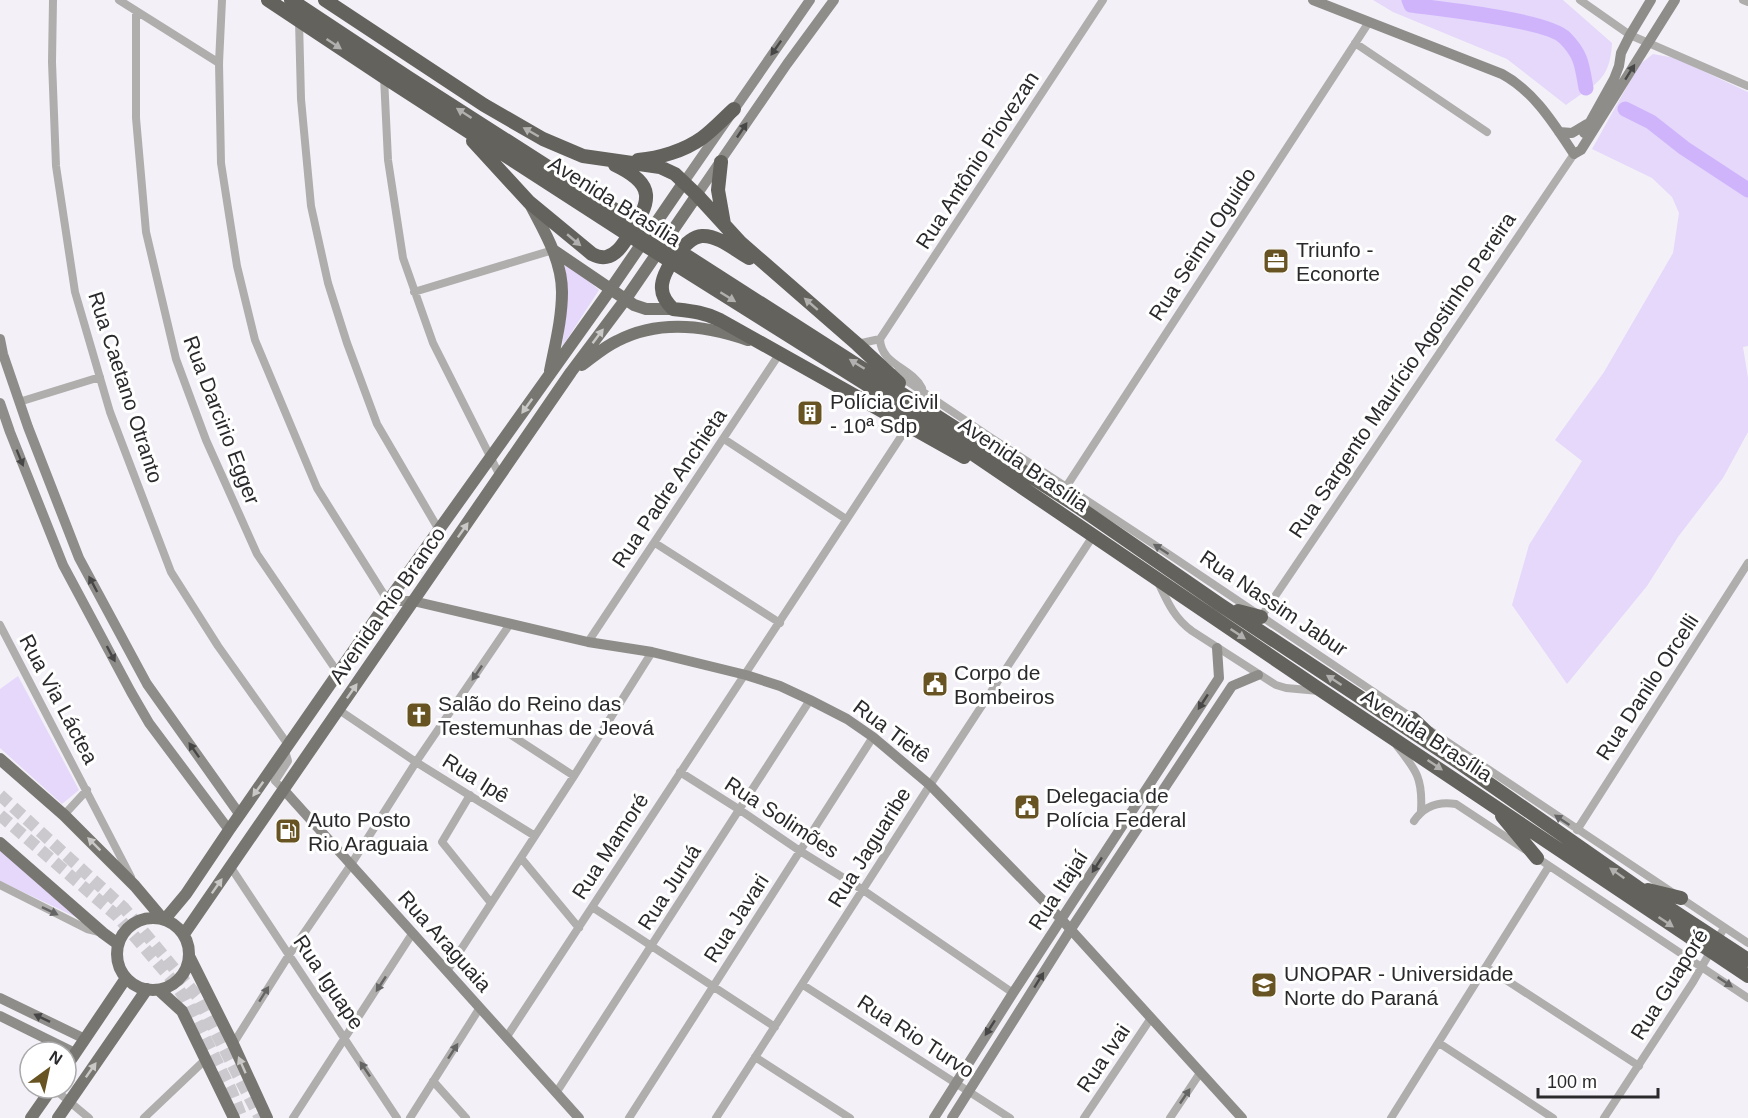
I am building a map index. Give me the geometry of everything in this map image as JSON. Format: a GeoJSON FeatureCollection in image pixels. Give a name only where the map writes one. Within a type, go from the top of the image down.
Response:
{"type":"FeatureCollection","features":[{"type":"Feature","properties":{"kind":"highway","name":"Avenida Brasília"},"geometry":{"type":"LineString","coordinates":[[268,0],[453,122],[628,226]]}},
{"type":"Feature","properties":{"kind":"highway","name":"Avenida Brasília"},"geometry":{"type":"LineString","coordinates":[[291,0],[917,416],[1322,691],[1489,801],[1718,940],[1748,976]]}},
{"type":"Feature","properties":{"kind":"highway"},"geometry":{"type":"LineString","coordinates":[[325,0],[484,105],[543,140],[584,156],[660,167],[675,174],[740,242],[857,344],[924,407]]}},
{"type":"Feature","properties":{"kind":"highway"},"geometry":{"type":"LineString","coordinates":[[352,18],[409,78]]}},
{"type":"Feature","properties":{"kind":"highway"},"geometry":{"type":"LineString","coordinates":[[622,162],[651,159],[677,151],[701,139],[734,109]]}},
{"type":"Feature","properties":{"kind":"highway"},"geometry":{"type":"LineString","coordinates":[[453,122],[530,202],[592,254],[605,257],[612,255],[622,246],[642,214],[646,194],[640,181],[634,176],[604,160]]}},
{"type":"Feature","properties":{"kind":"highway"},"geometry":{"type":"LineString","coordinates":[[721,162],[718,190],[724,226]]}},
{"type":"Feature","properties":{"kind":"highway"},"geometry":{"type":"LineString","coordinates":[[785,280],[718,240],[710,237],[695,237],[685,245],[668,268],[661,288],[663,296],[673,309],[708,314],[1036,497]]}},
{"type":"Feature","properties":{"kind":"highway","name":"Avenida Brasília"},"geometry":{"type":"LineString","coordinates":[[682,261],[924,407],[1077,506],[1748,960]]}},
{"type":"Feature","properties":{"kind":"highway"},"geometry":{"type":"LineString","coordinates":[[1219,604],[1262,617]]}},
{"type":"Feature","properties":{"kind":"highway"},"geometry":{"type":"LineString","coordinates":[[1412,718],[1461,764]]}},
{"type":"Feature","properties":{"kind":"highway"},"geometry":{"type":"LineString","coordinates":[[1489,801],[1543,862]]}},
{"type":"Feature","properties":{"kind":"highway"},"geometry":{"type":"LineString","coordinates":[[1637,887],[1681,898]]}},
{"type":"Feature","properties":{"kind":"main road","name":"Avenida Rio Branco"},"geometry":{"type":"LineString","coordinates":[[164,919],[186,894],[388,601],[610,290],[684,182]]}},
{"type":"Feature","properties":{"kind":"main road","name":"Avenida Rio Branco"},"geometry":{"type":"LineString","coordinates":[[184,934],[571,372],[625,300],[697,195]]}},
{"type":"Feature","properties":{"kind":"main road"},"geometry":{"type":"LineString","coordinates":[[530,202],[553,250],[562,291],[559,332],[549,375]]}},
{"type":"Feature","properties":{"kind":"main road"},"geometry":{"type":"LineString","coordinates":[[553,250],[625,300],[646,309],[673,309]]}},
{"type":"Feature","properties":{"kind":"main road"},"geometry":{"type":"LineString","coordinates":[[571,372],[616,341],[643,331],[665,327],[704,328],[745,339],[777,351]]}},
{"type":"Feature","properties":{"kind":"main road"},"geometry":{"type":"LineString","coordinates":[[0,759],[64,815],[135,886],[164,919],[176,925],[184,934],[189,945],[190,958],[180,978],[171,986],[153,989],[136,986],[119,968],[118,944],[123,933],[131,924],[142,919],[164,919]]}},
{"type":"Feature","properties":{"kind":"main road"},"geometry":{"type":"LineString","coordinates":[[0,843],[118,944]]}},
{"type":"Feature","properties":{"kind":"main road"},"geometry":{"type":"LineString","coordinates":[[190,958],[267,1118]]}},
{"type":"Feature","properties":{"kind":"main road"},"geometry":{"type":"LineString","coordinates":[[78,1049],[126,978]]}},
{"type":"Feature","properties":{"kind":"main road"},"geometry":{"type":"LineString","coordinates":[[153,989],[182,1011],[234,1118]]}},
{"type":"Feature","properties":{"kind":"main road"},"geometry":{"type":"LineString","coordinates":[[58,1118],[153,989]]}},
{"type":"Feature","properties":{"kind":"main road"},"geometry":{"type":"LineString","coordinates":[[31,1118],[44,1100]]}},
{"type":"Feature","properties":{"kind":"street","name":"Rua Caetano Otranto"},"geometry":{"type":"LineString","coordinates":[[53,0],[52,62],[56,166],[75,292],[110,412],[171,572],[287,748]]}},
{"type":"Feature","properties":{"kind":"street"},"geometry":{"type":"LineString","coordinates":[[119,0],[219,63]]}},
{"type":"Feature","properties":{"kind":"street"},"geometry":{"type":"LineString","coordinates":[[222,0],[219,63],[221,163],[237,266],[255,340],[317,488],[388,601]]}},
{"type":"Feature","properties":{"kind":"street"},"geometry":{"type":"LineString","coordinates":[[697,195],[834,0]]}},
{"type":"Feature","properties":{"kind":"street","name":"Rua Antônio Piovezan"},"geometry":{"type":"LineString","coordinates":[[880,339],[1103,0]]}},
{"type":"Feature","properties":{"kind":"street"},"geometry":{"type":"LineString","coordinates":[[1313,0],[1514,80],[1528,91],[1574,154]]}},
{"type":"Feature","properties":{"kind":"street"},"geometry":{"type":"LineString","coordinates":[[1580,0],[1630,35],[1748,86]]}},
{"type":"Feature","properties":{"kind":"street"},"geometry":{"type":"LineString","coordinates":[[1574,154],[1614,79],[1621,53],[1630,35],[1651,0]]}},
{"type":"Feature","properties":{"kind":"street"},"geometry":{"type":"LineString","coordinates":[[1574,154],[1581,150],[1675,0]]}},
{"type":"Feature","properties":{"kind":"street"},"geometry":{"type":"LineString","coordinates":[[1743,0],[1748,2]]}},
{"type":"Feature","properties":{"kind":"street"},"geometry":{"type":"LineString","coordinates":[[684,182],[808,1]]}},
{"type":"Feature","properties":{"kind":"street","name":"Rua Darcirio Egger"},"geometry":{"type":"LineString","coordinates":[[136,11],[136,118],[146,232],[177,362],[206,440],[257,554],[338,673]]}},
{"type":"Feature","properties":{"kind":"street"},"geometry":{"type":"LineString","coordinates":[[299,21],[301,99],[311,206],[328,283],[346,343],[377,424],[439,530]]}},
{"type":"Feature","properties":{"kind":"street","name":"Rua Seimu Oguido"},"geometry":{"type":"LineString","coordinates":[[1066,487],[1369,22]]}},
{"type":"Feature","properties":{"kind":"street"},"geometry":{"type":"LineString","coordinates":[[1355,43],[1487,132]]}},
{"type":"Feature","properties":{"kind":"street"},"geometry":{"type":"LineString","coordinates":[[384,77],[388,160],[403,258],[434,343],[500,476]]}},
{"type":"Feature","properties":{"kind":"street"},"geometry":{"type":"LineString","coordinates":[[1559,132],[1572,133],[1590,122]]}},
{"type":"Feature","properties":{"kind":"street","name":"Rua Sargento Maurício Agostinho Pereira"},"geometry":{"type":"LineString","coordinates":[[1262,617],[1574,154]]}},
{"type":"Feature","properties":{"kind":"street"},"geometry":{"type":"LineString","coordinates":[[414,292],[553,250]]}},
{"type":"Feature","properties":{"kind":"street"},"geometry":{"type":"LineString","coordinates":[[0,339],[2,355],[28,427],[80,558],[147,684],[240,815]]}},
{"type":"Feature","properties":{"kind":"street"},"geometry":{"type":"LineString","coordinates":[[857,344],[880,339],[883,354],[915,379],[923,392]]}},
{"type":"Feature","properties":{"kind":"street","name":"Rua Padre Anchieta"},"geometry":{"type":"LineString","coordinates":[[588,642],[724,439],[777,351]]}},
{"type":"Feature","properties":{"kind":"street","name":"Rua Nassim Jabur"},"geometry":{"type":"LineString","coordinates":[[869,355],[1681,898],[1718,940],[1748,944]]}},
{"type":"Feature","properties":{"kind":"street"},"geometry":{"type":"LineString","coordinates":[[19,402],[100,377]]}},
{"type":"Feature","properties":{"kind":"street"},"geometry":{"type":"LineString","coordinates":[[0,403],[63,565],[131,692],[149,723],[229,830]]}},
{"type":"Feature","properties":{"kind":"street","name":"Rua Mamoré"},"geometry":{"type":"LineString","coordinates":[[506,1038],[908,426]]}},
{"type":"Feature","properties":{"kind":"street"},"geometry":{"type":"LineString","coordinates":[[10,432],[28,427]]}},
{"type":"Feature","properties":{"kind":"street"},"geometry":{"type":"LineString","coordinates":[[724,439],[846,519]]}},
{"type":"Feature","properties":{"kind":"street","name":"Rua Jaguaribe"},"geometry":{"type":"LineString","coordinates":[[716,1118],[1093,536]]}},
{"type":"Feature","properties":{"kind":"street"},"geometry":{"type":"LineString","coordinates":[[655,543],[780,623]]}},
{"type":"Feature","properties":{"kind":"street"},"geometry":{"type":"LineString","coordinates":[[63,565],[80,558]]}},
{"type":"Feature","properties":{"kind":"street","name":"Rua Danilo Orcelli"},"geometry":{"type":"LineString","coordinates":[[1577,830],[1748,563]]}},
{"type":"Feature","properties":{"kind":"street"},"geometry":{"type":"LineString","coordinates":[[1156,578],[1180,622],[1217,648],[1276,685],[1322,691]]}},
{"type":"Feature","properties":{"kind":"street","name":"Rua Tietê"},"geometry":{"type":"LineString","coordinates":[[388,601],[413,601],[588,642],[652,652],[746,675],[780,686],[847,719],[873,737],[930,785],[1062,920],[1242,1118]]}},
{"type":"Feature","properties":{"kind":"street"},"geometry":{"type":"LineString","coordinates":[[233,1044],[416,762],[510,624]]}},
{"type":"Feature","properties":{"kind":"street","name":"Rua Via Láctea"},"geometry":{"type":"LineString","coordinates":[[0,625],[135,886]]}},
{"type":"Feature","properties":{"kind":"street"},"geometry":{"type":"LineString","coordinates":[[1217,648],[1219,678],[1232,686],[1258,675]]}},
{"type":"Feature","properties":{"kind":"street"},"geometry":{"type":"LineString","coordinates":[[447,971],[652,652]]}},
{"type":"Feature","properties":{"kind":"street","name":"Rua Itajaí"},"geometry":{"type":"LineString","coordinates":[[934,1118],[1219,678]]}},
{"type":"Feature","properties":{"kind":"street"},"geometry":{"type":"LineString","coordinates":[[131,692],[147,684]]}},
{"type":"Feature","properties":{"kind":"street","name":"Rua Itajaí"},"geometry":{"type":"LineString","coordinates":[[952,1118],[1071,930],[1232,686]]}},
{"type":"Feature","properties":{"kind":"street","name":"Rua Juruá"},"geometry":{"type":"LineString","coordinates":[[556,1093],[810,700]]}},
{"type":"Feature","properties":{"kind":"street","name":"Rua Ipê"},"geometry":{"type":"LineString","coordinates":[[339,710],[416,762],[535,836]]}},
{"type":"Feature","properties":{"kind":"street"},"geometry":{"type":"LineString","coordinates":[[508,733],[574,776]]}},
{"type":"Feature","properties":{"kind":"street"},"geometry":{"type":"LineString","coordinates":[[1386,733],[1415,769],[1421,789],[1421,811]]}},
{"type":"Feature","properties":{"kind":"street","name":"Rua Javari"},"geometry":{"type":"LineString","coordinates":[[628,1118],[873,737]]}},
{"type":"Feature","properties":{"kind":"street"},"geometry":{"type":"LineString","coordinates":[[283,789],[275,782],[288,761],[287,748]]}},
{"type":"Feature","properties":{"kind":"street","name":"Rua Solimões"},"geometry":{"type":"LineString","coordinates":[[680,772],[863,890],[1013,993]]}},
{"type":"Feature","properties":{"kind":"street","name":"Rua Araguaia"},"geometry":{"type":"LineString","coordinates":[[283,789],[579,1118]]}},
{"type":"Feature","properties":{"kind":"street","name":"Rua Via Láctea"},"geometry":{"type":"LineString","coordinates":[[64,815],[87,790]]}},
{"type":"Feature","properties":{"kind":"street"},"geometry":{"type":"LineString","coordinates":[[470,795],[442,842],[491,903]]}},
{"type":"Feature","properties":{"kind":"street"},"geometry":{"type":"LineString","coordinates":[[1414,821],[1421,811],[1439,803],[1456,804],[1748,998]]}},
{"type":"Feature","properties":{"kind":"street"},"geometry":{"type":"LineString","coordinates":[[521,858],[579,928]]}},
{"type":"Feature","properties":{"kind":"street"},"geometry":{"type":"LineString","coordinates":[[1391,1118],[1486,967],[1543,862]]}},
{"type":"Feature","properties":{"kind":"street","name":"Rua Iguape"},"geometry":{"type":"LineString","coordinates":[[230,866],[397,1118]]}},
{"type":"Feature","properties":{"kind":"street"},"geometry":{"type":"LineString","coordinates":[[0,885],[78,924],[103,933]]}},
{"type":"Feature","properties":{"kind":"street"},"geometry":{"type":"LineString","coordinates":[[592,908],[775,1027]]}},
{"type":"Feature","properties":{"kind":"street"},"geometry":{"type":"LineString","coordinates":[[293,1118],[412,934]]}},
{"type":"Feature","properties":{"kind":"street","name":"Rua Guaporé"},"geometry":{"type":"LineString","coordinates":[[1604,1118],[1718,940]]}},
{"type":"Feature","properties":{"kind":"street"},"geometry":{"type":"LineString","coordinates":[[1486,967],[1639,1066]]}},
{"type":"Feature","properties":{"kind":"street","name":"Rua Rio Turvo"},"geometry":{"type":"LineString","coordinates":[[803,985],[1010,1118]]}},
{"type":"Feature","properties":{"kind":"street"},"geometry":{"type":"LineString","coordinates":[[0,998],[85,1039]]}},
{"type":"Feature","properties":{"kind":"street"},"geometry":{"type":"LineString","coordinates":[[410,1118],[480,1009]]}},
{"type":"Feature","properties":{"kind":"street"},"geometry":{"type":"LineString","coordinates":[[0,1016],[49,1040]]}},
{"type":"Feature","properties":{"kind":"street","name":"Rua Ivai"},"geometry":{"type":"LineString","coordinates":[[1084,1118],[1151,1018]]}},
{"type":"Feature","properties":{"kind":"street"},"geometry":{"type":"LineString","coordinates":[[1439,1043],[1553,1118]]}},
{"type":"Feature","properties":{"kind":"street"},"geometry":{"type":"LineString","coordinates":[[755,1057],[849,1118]]}},
{"type":"Feature","properties":{"kind":"street"},"geometry":{"type":"LineString","coordinates":[[144,1118],[206,1059]]}},
{"type":"Feature","properties":{"kind":"street"},"geometry":{"type":"LineString","coordinates":[[1170,1118],[1200,1073]]}},
{"type":"Feature","properties":{"kind":"street"},"geometry":{"type":"LineString","coordinates":[[433,1081],[466,1118]]}},
{"type":"Feature","properties":{"kind":"street"},"geometry":{"type":"LineString","coordinates":[[70,1101],[89,1118]]}},
{"type":"Feature","properties":{"kind":"shaded area"},"geometry":{"type":"Polygon","coordinates":[[[1373,0],[1563,0],[1612,43],[1611,56],[1599,81],[1566,105],[1507,59],[1393,12],[1373,0]]]}},
{"type":"Feature","properties":{"kind":"shaded area"},"geometry":{"type":"Polygon","coordinates":[[[1653,54],[1675,58],[1748,92],[1748,346],[1743,347],[1748,378],[1748,432],[1723,478],[1678,537],[1647,586],[1567,684],[1512,605],[1529,545],[1582,461],[1555,440],[1604,372],[1673,253],[1679,213],[1672,197],[1652,178],[1592,149],[1639,65],[1653,54]]]}},
{"type":"Feature","properties":{"kind":"shaded area"},"geometry":{"type":"Polygon","coordinates":[[[563,259],[599,290],[562,347],[567,292],[563,259]]]}},
{"type":"Feature","properties":{"kind":"shaded area"},"geometry":{"type":"Polygon","coordinates":[[[18,676],[79,790],[62,804],[0,748],[0,689],[18,676]]]}},
{"type":"Feature","properties":{"kind":"shaded area"},"geometry":{"type":"Polygon","coordinates":[[[0,847],[80,919],[0,881],[0,847]]]}},
{"type":"Feature","properties":{"kind":"waterway"},"geometry":{"type":"LineString","coordinates":[[1409,0],[1411,5],[1493,16],[1555,32],[1565,38],[1578,55],[1586,88]]}},
{"type":"Feature","properties":{"kind":"waterway"},"geometry":{"type":"LineString","coordinates":[[1625,109],[1651,122],[1684,148],[1748,190]]}},
{"type":"Feature","properties":{"kind":"tunnel"},"geometry":{"type":"LineString","coordinates":[[0,795],[124,908],[197,996],[260,1118]]}},
{"type":"Feature","properties":{"kind":"tunnel"},"geometry":{"type":"LineString","coordinates":[[0,815],[117,916],[173,981],[186,1000],[231,1090],[242,1118]]}},
{"type":"Feature","properties":{"kind":"place","name":"Triunfo - Econorte"},"geometry":{"type":"Point","coordinates":[1276,261]}},
{"type":"Feature","properties":{"kind":"place","name":"Polícia Civil - 10ª Sdp"},"geometry":{"type":"Point","coordinates":[810,413]}},
{"type":"Feature","properties":{"kind":"place","name":"Corpo de Bombeiros"},"geometry":{"type":"Point","coordinates":[935,684]}},
{"type":"Feature","properties":{"kind":"place","name":"Salão do Reino das Testemunhas de Jeová"},"geometry":{"type":"Point","coordinates":[419,715]}},
{"type":"Feature","properties":{"kind":"place","name":"Delegacia de Polícia Federal"},"geometry":{"type":"Point","coordinates":[1027,807]}},
{"type":"Feature","properties":{"kind":"place","name":"Auto Posto Rio Araguaia"},"geometry":{"type":"Point","coordinates":[288,831]}},
{"type":"Feature","properties":{"kind":"place","name":"UNOPAR - Universidade Norte do Paraná"},"geometry":{"type":"Point","coordinates":[1264,985]}}]}
